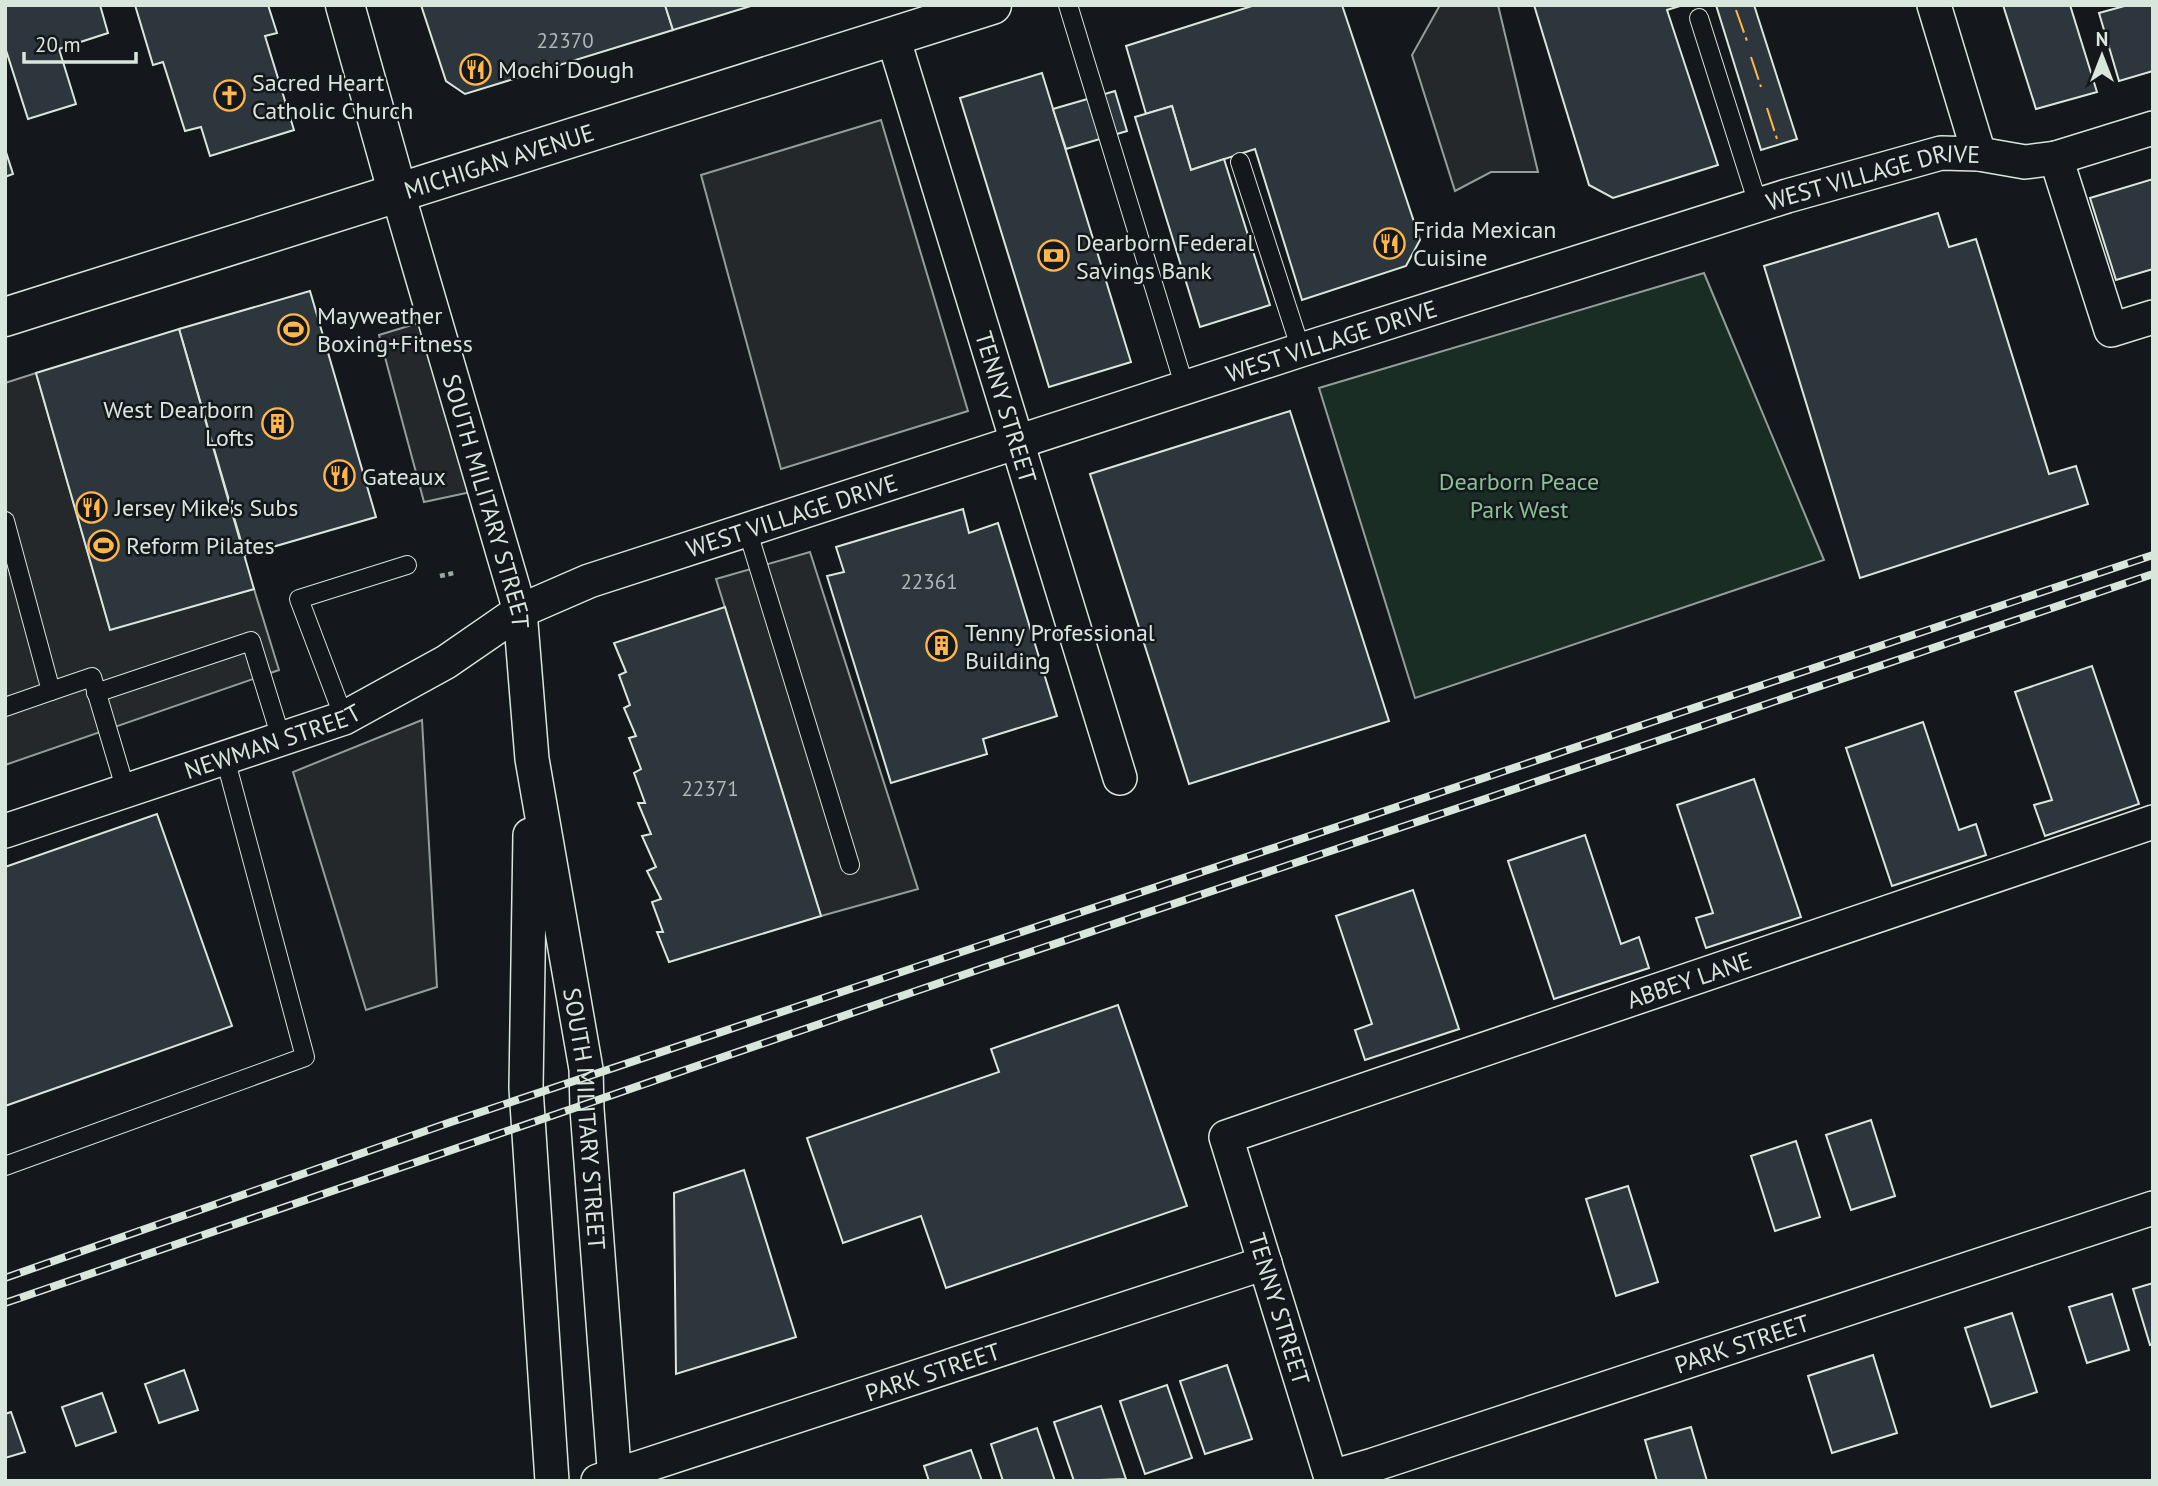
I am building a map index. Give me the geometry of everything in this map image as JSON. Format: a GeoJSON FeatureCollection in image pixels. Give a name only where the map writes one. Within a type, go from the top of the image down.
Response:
{"type":"FeatureCollection","features":[{"type":"Feature","properties":{"kind":"main road","name":"SOUTH MILITARY STREET"},"geometry":{"type":"LineString","coordinates":[[345,5],[398,194]]}},
{"type":"Feature","properties":{"kind":"main road","name":"MICHIGAN AVENUE"},"geometry":{"type":"LineString","coordinates":[[5,317],[893,37],[975,8]]}},
{"type":"Feature","properties":{"kind":"street"},"geometry":{"type":"LineString","coordinates":[[1934,5],[1979,154]]}},
{"type":"Feature","properties":{"kind":"street","name":"TENNY STREET"},"geometry":{"type":"LineString","coordinates":[[893,37],[1120,778]]}},
{"type":"Feature","properties":{"kind":"street","name":"WEST VILLAGE DRIVE"},"geometry":{"type":"LineString","coordinates":[[520,611],[589,581],[1758,204],[1941,152],[1979,154],[2025,162],[2056,158],[2153,128]]}},
{"type":"Feature","properties":{"kind":"street"},"geometry":{"type":"LineString","coordinates":[[2056,158],[2111,330],[2153,317]]}},
{"type":"Feature","properties":{"kind":"street","name":"SOUTH MILITARY STREET"},"geometry":{"type":"LineString","coordinates":[[398,194],[520,611],[532,759],[586,1069],[609,1479]]}},
{"type":"Feature","properties":{"kind":"street","name":"NEWMAN STREET"},"geometry":{"type":"LineString","coordinates":[[5,831],[344,718],[446,662],[520,611]]}},
{"type":"Feature","properties":{"kind":"street","name":"SOUTH MILITARY STREET"},"geometry":{"type":"LineString","coordinates":[[532,759],[526,1101],[552,1481]]}},
{"type":"Feature","properties":{"kind":"street","name":"ABBEY LANE"},"geometry":{"type":"LineString","coordinates":[[1226,1137],[2153,822]]}},
{"type":"Feature","properties":{"kind":"street","name":"TENNY STREET"},"geometry":{"type":"LineString","coordinates":[[1226,1137],[1332,1479]]}},
{"type":"Feature","properties":{"kind":"street","name":"PARK STREET"},"geometry":{"type":"LineString","coordinates":[[1332,1479],[2153,1208]]}},
{"type":"Feature","properties":{"kind":"street","name":"PARK STREET"},"geometry":{"type":"LineString","coordinates":[[609,1479],[1265,1263]]}},
{"type":"Feature","properties":{"kind":"lane"},"geometry":{"type":"LineString","coordinates":[[1068,5],[1185,388]]}},
{"type":"Feature","properties":{"kind":"lane"},"geometry":{"type":"LineString","coordinates":[[1699,18],[1758,204]]}},
{"type":"Feature","properties":{"kind":"lane"},"geometry":{"type":"LineString","coordinates":[[1240,162],[1301,350]]}},
{"type":"Feature","properties":{"kind":"lane"},"geometry":{"type":"LineString","coordinates":[[5,521],[51,691]]}},
{"type":"Feature","properties":{"kind":"lane"},"geometry":{"type":"LineString","coordinates":[[747,530],[850,865]]}},
{"type":"Feature","properties":{"kind":"lane"},"geometry":{"type":"LineString","coordinates":[[344,718],[299,599],[407,565]]}},
{"type":"Feature","properties":{"kind":"lane"},"geometry":{"type":"LineString","coordinates":[[96,693],[251,641],[281,738]]}},
{"type":"Feature","properties":{"kind":"lane"},"geometry":{"type":"LineString","coordinates":[[5,707],[92,677],[126,791]]}},
{"type":"Feature","properties":{"kind":"lane"},"geometry":{"type":"LineString","coordinates":[[5,1166],[305,1057],[225,758]]}},
{"type":"Feature","properties":{"kind":"path"},"geometry":{"type":"LineString","coordinates":[[440,576],[454,573]]}},
{"type":"Feature","properties":{"kind":"green space","name":"Dearborn Peace Park West"},"geometry":{"type":"Polygon","coordinates":[[[1704,273],[1824,560],[1415,698],[1319,388],[1704,273]]]}},
{"type":"Feature","properties":{"kind":"shaded area"},"geometry":{"type":"Polygon","coordinates":[[[1440,5],[1498,5],[1538,172],[1491,172],[1455,191],[1412,55],[1440,5]]]}},
{"type":"Feature","properties":{"kind":"shaded area"},"geometry":{"type":"Polygon","coordinates":[[[881,120],[968,411],[781,469],[701,175],[881,120]]]}},
{"type":"Feature","properties":{"kind":"shaded area"},"geometry":{"type":"Polygon","coordinates":[[[435,318],[485,489],[424,502],[379,335],[435,318]]]}},
{"type":"Feature","properties":{"kind":"shaded area"},"geometry":{"type":"Polygon","coordinates":[[[36,373],[110,629],[254,589],[279,670],[5,765],[5,383],[36,373]]]}},
{"type":"Feature","properties":{"kind":"shaded area"},"geometry":{"type":"Polygon","coordinates":[[[810,552],[918,889],[821,916],[716,579],[810,552]]]}},
{"type":"Feature","properties":{"kind":"shaded area"},"geometry":{"type":"Polygon","coordinates":[[[422,720],[437,987],[366,1010],[293,772],[422,720]]]}},
{"type":"Feature","properties":{"kind":"building"},"geometry":{"type":"Polygon","coordinates":[[[5,5],[100,5],[108,33],[59,49],[76,104],[28,119],[5,47],[5,5]]]}},
{"type":"Feature","properties":{"kind":"building","name":"Sacred Heart Catholic Church"},"geometry":{"type":"Polygon","coordinates":[[[135,5],[268,5],[277,33],[265,36],[294,130],[210,156],[201,127],[185,131],[163,62],[153,65],[135,5]]]}},
{"type":"Feature","properties":{"kind":"building"},"geometry":{"type":"Polygon","coordinates":[[[421,5],[665,5],[673,30],[465,94],[446,81],[421,5]]]}},
{"type":"Feature","properties":{"kind":"building"},"geometry":{"type":"Polygon","coordinates":[[[665,5],[754,5],[673,30],[665,5]]]}},
{"type":"Feature","properties":{"kind":"building"},"geometry":{"type":"Polygon","coordinates":[[[1255,5],[1342,5],[1420,240],[1406,266],[1302,300],[1255,149],[1191,170],[1172,106],[1146,114],[1126,46],[1255,5]]]}},
{"type":"Feature","properties":{"kind":"building"},"geometry":{"type":"Polygon","coordinates":[[[1534,5],[1683,5],[1667,10],[1718,165],[1613,198],[1589,185],[1534,5]]]}},
{"type":"Feature","properties":{"kind":"building"},"geometry":{"type":"Polygon","coordinates":[[[1716,5],[1754,5],[1797,139],[1761,150],[1716,5]]]}},
{"type":"Feature","properties":{"kind":"building"},"geometry":{"type":"Polygon","coordinates":[[[2003,5],[2070,5],[2097,92],[2036,109],[2003,5]]]}},
{"type":"Feature","properties":{"kind":"building"},"geometry":{"type":"Polygon","coordinates":[[[2128,5],[2153,5],[2153,71],[2119,81],[2099,13],[2128,5]]]}},
{"type":"Feature","properties":{"kind":"building","name":"Dearborn Federal Savings Bank"},"geometry":{"type":"Polygon","coordinates":[[[1042,73],[1131,362],[1049,387],[960,98],[1042,73]]]}},
{"type":"Feature","properties":{"kind":"building"},"geometry":{"type":"Polygon","coordinates":[[[1115,91],[1127,131],[1066,149],[1053,109],[1115,91]]]}},
{"type":"Feature","properties":{"kind":"building"},"geometry":{"type":"Polygon","coordinates":[[[1172,106],[1191,170],[1224,159],[1270,305],[1200,327],[1135,117],[1172,106]]]}},
{"type":"Feature","properties":{"kind":"building"},"geometry":{"type":"Polygon","coordinates":[[[5,149],[13,174],[5,177],[5,149]]]}},
{"type":"Feature","properties":{"kind":"building"},"geometry":{"type":"Polygon","coordinates":[[[2153,179],[2153,269],[2116,280],[2090,198],[2153,179]]]}},
{"type":"Feature","properties":{"kind":"building"},"geometry":{"type":"Polygon","coordinates":[[[1938,213],[1949,247],[1976,239],[2049,474],[2076,466],[2088,504],[1860,578],[1764,266],[1938,213]]]}},
{"type":"Feature","properties":{"kind":"building","name":"West Dearborn Lofts"},"geometry":{"type":"Polygon","coordinates":[[[310,291],[376,517],[245,555],[179,329],[310,291]]]}},
{"type":"Feature","properties":{"kind":"building"},"geometry":{"type":"Polygon","coordinates":[[[179,329],[254,589],[110,630],[36,373],[179,329]]]}},
{"type":"Feature","properties":{"kind":"building"},"geometry":{"type":"Polygon","coordinates":[[[1290,411],[1389,721],[1189,784],[1090,474],[1290,411]]]}},
{"type":"Feature","properties":{"kind":"building","name":"Tenny Professional Building"},"geometry":{"type":"Polygon","coordinates":[[[963,509],[969,533],[998,523],[1057,716],[983,739],[987,754],[891,783],[827,576],[844,572],[836,547],[963,509]]]}},
{"type":"Feature","properties":{"kind":"building"},"geometry":{"type":"Polygon","coordinates":[[[725,607],[821,916],[669,962],[657,932],[663,932],[652,902],[661,899],[647,871],[656,867],[642,836],[651,834],[638,803],[645,803],[634,773],[641,769],[629,738],[636,736],[624,708],[630,705],[619,675],[626,672],[614,643],[725,607]]]}},
{"type":"Feature","properties":{"kind":"building"},"geometry":{"type":"Polygon","coordinates":[[[2092,666],[2139,804],[2045,836],[2034,805],[2052,800],[2015,692],[2092,666]]]}},
{"type":"Feature","properties":{"kind":"building"},"geometry":{"type":"Polygon","coordinates":[[[1923,722],[1959,830],[1976,824],[1986,855],[1892,886],[1846,748],[1923,722]]]}},
{"type":"Feature","properties":{"kind":"building"},"geometry":{"type":"Polygon","coordinates":[[[1754,779],[1801,917],[1706,948],[1696,918],[1713,913],[1677,805],[1754,779]]]}},
{"type":"Feature","properties":{"kind":"building"},"geometry":{"type":"Polygon","coordinates":[[[157,814],[232,1026],[5,1106],[5,867],[157,814]]]}},
{"type":"Feature","properties":{"kind":"building"},"geometry":{"type":"Polygon","coordinates":[[[1585,835],[1621,944],[1639,937],[1649,968],[1554,999],[1508,861],[1585,835]]]}},
{"type":"Feature","properties":{"kind":"building"},"geometry":{"type":"Polygon","coordinates":[[[1413,890],[1459,1029],[1365,1060],[1355,1030],[1372,1024],[1336,916],[1413,890]]]}},
{"type":"Feature","properties":{"kind":"building"},"geometry":{"type":"Polygon","coordinates":[[[1118,1005],[1187,1206],[946,1288],[921,1216],[843,1243],[807,1138],[999,1072],[991,1049],[1118,1005]]]}},
{"type":"Feature","properties":{"kind":"building"},"geometry":{"type":"Polygon","coordinates":[[[1871,1120],[1895,1196],[1851,1210],[1826,1135],[1871,1120]]]}},
{"type":"Feature","properties":{"kind":"building"},"geometry":{"type":"Polygon","coordinates":[[[1796,1141],[1820,1217],[1775,1231],[1751,1156],[1796,1141]]]}},
{"type":"Feature","properties":{"kind":"building"},"geometry":{"type":"Polygon","coordinates":[[[744,1170],[796,1337],[676,1374],[674,1193],[744,1170]]]}},
{"type":"Feature","properties":{"kind":"building"},"geometry":{"type":"Polygon","coordinates":[[[1628,1186],[1658,1282],[1616,1296],[1586,1199],[1628,1186]]]}},
{"type":"Feature","properties":{"kind":"building"},"geometry":{"type":"Polygon","coordinates":[[[2153,1283],[2153,1344],[2150,1345],[2133,1289],[2153,1283]]]}},
{"type":"Feature","properties":{"kind":"building"},"geometry":{"type":"Polygon","coordinates":[[[2112,1294],[2129,1350],[2087,1363],[2069,1307],[2112,1294]]]}},
{"type":"Feature","properties":{"kind":"building"},"geometry":{"type":"Polygon","coordinates":[[[2012,1313],[2037,1392],[1991,1407],[1965,1328],[2012,1313]]]}},
{"type":"Feature","properties":{"kind":"building"},"geometry":{"type":"Polygon","coordinates":[[[1873,1355],[1897,1433],[1832,1453],[1808,1376],[1873,1355]]]}},
{"type":"Feature","properties":{"kind":"building"},"geometry":{"type":"Polygon","coordinates":[[[1227,1365],[1252,1439],[1205,1454],[1180,1381],[1227,1365]]]}},
{"type":"Feature","properties":{"kind":"building"},"geometry":{"type":"Polygon","coordinates":[[[184,1370],[198,1410],[159,1423],[145,1384],[184,1370]]]}},
{"type":"Feature","properties":{"kind":"building"},"geometry":{"type":"Polygon","coordinates":[[[1167,1385],[1192,1458],[1145,1474],[1120,1401],[1167,1385]]]}},
{"type":"Feature","properties":{"kind":"building"},"geometry":{"type":"Polygon","coordinates":[[[102,1393],[116,1432],[76,1446],[62,1407],[102,1393]]]}},
{"type":"Feature","properties":{"kind":"building"},"geometry":{"type":"Polygon","coordinates":[[[1101,1406],[1126,1479],[1074,1481],[1054,1422],[1101,1406]]]}},
{"type":"Feature","properties":{"kind":"building"},"geometry":{"type":"Polygon","coordinates":[[[11,1412],[25,1452],[5,1458],[5,1414],[11,1412]]]}},
{"type":"Feature","properties":{"kind":"building"},"geometry":{"type":"Polygon","coordinates":[[[1691,1427],[1707,1481],[1657,1481],[1645,1440],[1691,1427]]]}},
{"type":"Feature","properties":{"kind":"building"},"geometry":{"type":"Polygon","coordinates":[[[1037,1428],[1055,1481],[1003,1481],[991,1444],[1037,1428]]]}},
{"type":"Feature","properties":{"kind":"building"},"geometry":{"type":"Polygon","coordinates":[[[971,1450],[982,1481],[929,1481],[924,1466],[971,1450]]]}},
{"type":"Feature","properties":{"kind":"railway"},"geometry":{"type":"LineString","coordinates":[[5,1278],[451,1122],[2153,555]]}},
{"type":"Feature","properties":{"kind":"railway"},"geometry":{"type":"LineString","coordinates":[[5,1303],[992,965],[2153,574]]}},
{"type":"Feature","properties":{"kind":"power"},"geometry":{"type":"LineString","coordinates":[[1736,10],[1747,41]]}},
{"type":"Feature","properties":{"kind":"power"},"geometry":{"type":"LineString","coordinates":[[1751,57],[1761,87]]}},
{"type":"Feature","properties":{"kind":"power"},"geometry":{"type":"LineString","coordinates":[[1767,108],[1777,139]]}},
{"type":"Feature","properties":{"kind":"place","name":"Mochi Dough"},"geometry":{"type":"Point","coordinates":[475,69]}},
{"type":"Feature","properties":{"kind":"place","name":"Sacred Heart Catholic Church"},"geometry":{"type":"Point","coordinates":[229,96]}},
{"type":"Feature","properties":{"kind":"place","name":"Frida Mexican Cuisine"},"geometry":{"type":"Point","coordinates":[1390,243]}},
{"type":"Feature","properties":{"kind":"place","name":"Dearborn Federal Savings Bank"},"geometry":{"type":"Point","coordinates":[1053,256]}},
{"type":"Feature","properties":{"kind":"place","name":"Mayweather Boxing+Fitness"},"geometry":{"type":"Point","coordinates":[294,329]}},
{"type":"Feature","properties":{"kind":"place","name":"West Dearborn Lofts"},"geometry":{"type":"Point","coordinates":[277,423]}},
{"type":"Feature","properties":{"kind":"place","name":"Gateaux"},"geometry":{"type":"Point","coordinates":[339,476]}},
{"type":"Feature","properties":{"kind":"place","name":"Jersey Mike's Subs"},"geometry":{"type":"Point","coordinates":[92,507]}},
{"type":"Feature","properties":{"kind":"place","name":"Reform Pilates"},"geometry":{"type":"Point","coordinates":[103,545]}},
{"type":"Feature","properties":{"kind":"place","name":"Tenny Professional Building"},"geometry":{"type":"Point","coordinates":[942,646]}}]}
